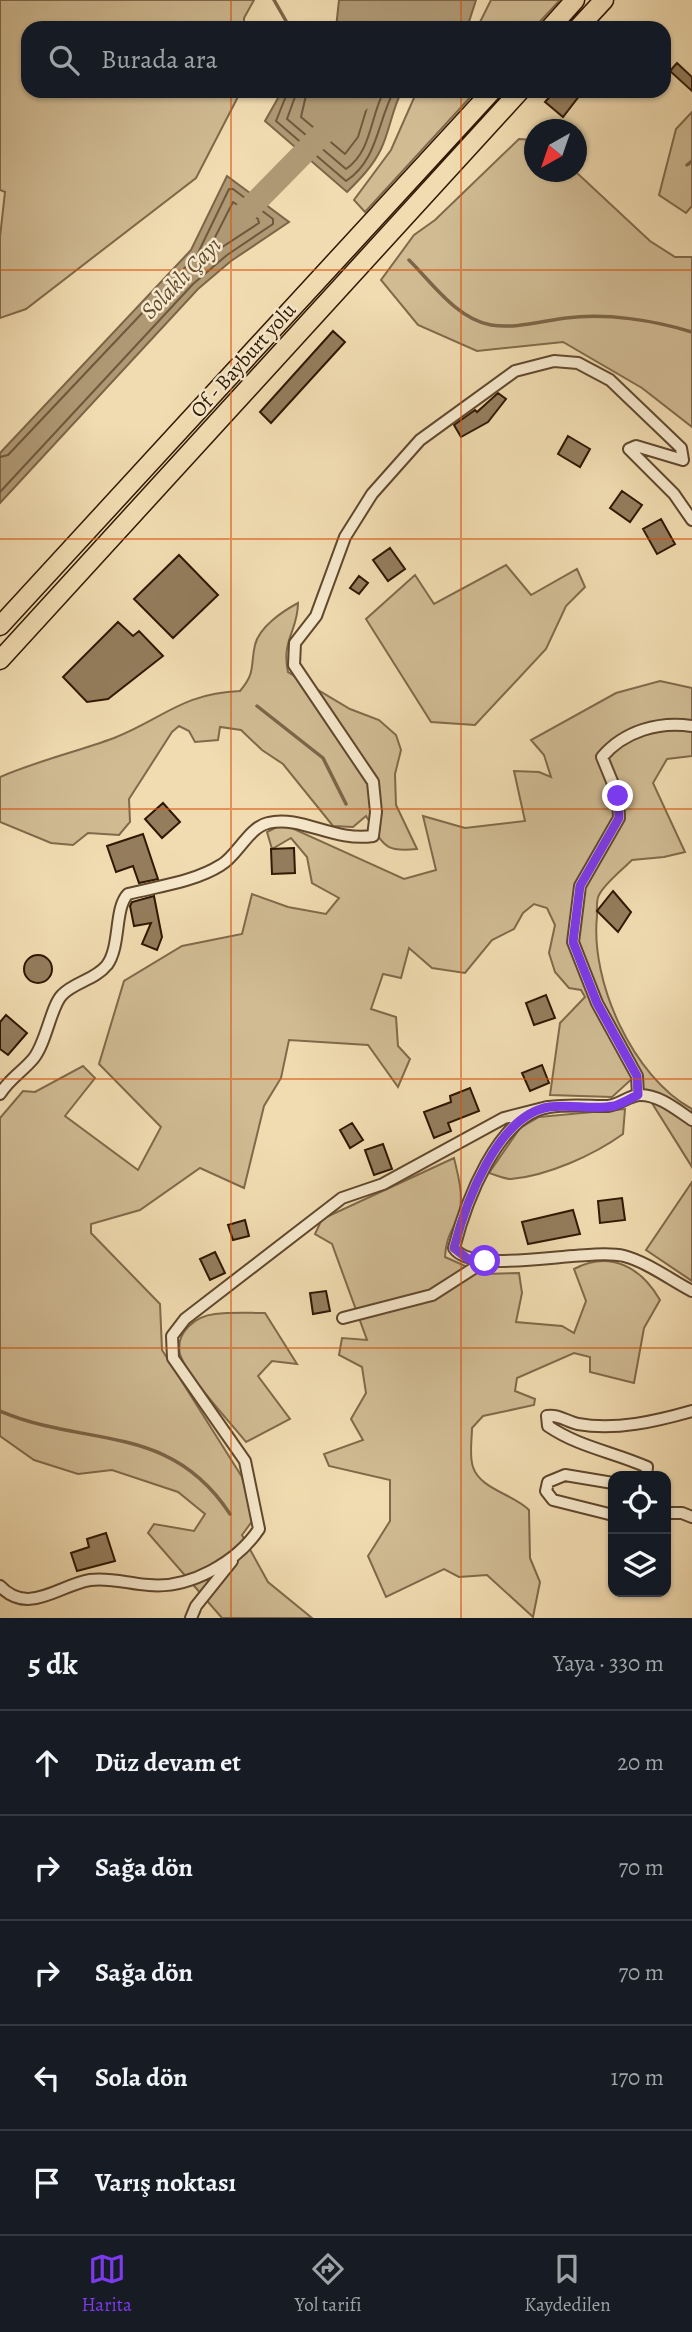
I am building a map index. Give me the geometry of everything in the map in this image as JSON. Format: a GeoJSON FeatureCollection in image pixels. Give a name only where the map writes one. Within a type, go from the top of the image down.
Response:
{"type":"FeatureCollection","features":[{"type":"Feature","properties":{"kind":"highway"},"geometry":{"type":"LineString","coordinates":[[556,21],[575,0]]}},
{"type":"Feature","properties":{"kind":"highway"},"geometry":{"type":"LineString","coordinates":[[584,21],[604,0]]}},
{"type":"Feature","properties":{"kind":"highway","name":"Of - Bayburt yolu"},"geometry":{"type":"LineString","coordinates":[[0,626],[486,98]]}},
{"type":"Feature","properties":{"kind":"highway","name":"Of - Bayburt yolu"},"geometry":{"type":"LineString","coordinates":[[0,660],[514,98]]}},
{"type":"Feature","properties":{"kind":"street"},"geometry":{"type":"LineString","coordinates":[[0,1094],[8,1080],[34,1059],[61,995],[86,982],[107,965],[118,939],[123,900],[128,894],[202,875],[223,864],[264,823],[285,820],[352,839],[373,836],[376,812],[373,782],[294,665],[295,643],[316,616],[345,537],[372,494],[420,440],[515,371],[554,361],[578,363],[610,380],[681,448],[682,460],[636,446],[629,449],[674,494],[685,514],[692,520]]}},
{"type":"Feature","properties":{"kind":"street"},"geometry":{"type":"LineString","coordinates":[[638,1095],[637,1076],[597,1003],[573,942],[580,886],[619,818],[618,796],[602,757],[614,742],[643,729],[678,724],[692,726]]}},
{"type":"Feature","properties":{"kind":"street"},"geometry":{"type":"LineString","coordinates":[[191,1618],[196,1606],[260,1529],[245,1461],[173,1358],[172,1336],[185,1319],[342,1198],[406,1172],[504,1118],[547,1107],[614,1106],[638,1095],[662,1101],[692,1120]]}},
{"type":"Feature","properties":{"kind":"street"},"geometry":{"type":"LineString","coordinates":[[547,1107],[527,1116],[509,1130],[474,1186],[454,1248],[468,1259],[485,1261],[545,1260],[575,1253],[625,1256],[692,1291]]}},
{"type":"Feature","properties":{"kind":"street"},"geometry":{"type":"LineString","coordinates":[[343,1318],[432,1295],[485,1261]]}},
{"type":"Feature","properties":{"kind":"street"},"geometry":{"type":"LineString","coordinates":[[647,1471],[647,1467],[561,1434],[548,1426],[547,1416],[554,1415],[578,1424],[606,1425],[645,1423],[692,1411]]}},
{"type":"Feature","properties":{"kind":"street"},"geometry":{"type":"LineString","coordinates":[[608,1482],[565,1475],[548,1482],[546,1492],[553,1500],[608,1514]]}},
{"type":"Feature","properties":{"kind":"street"},"geometry":{"type":"LineString","coordinates":[[671,1513],[692,1517]]}},
{"type":"Feature","properties":{"kind":"street"},"geometry":{"type":"LineString","coordinates":[[0,1586],[6,1592],[34,1601],[90,1580],[171,1587],[236,1556]]}},
{"type":"Feature","properties":{"kind":"shaded area"},"geometry":{"type":"Polygon","coordinates":[[[0,0],[254,0],[244,21],[21,21],[21,98],[237,98],[196,178],[26,309],[0,318],[0,237],[5,192],[0,190],[0,0]]]}},
{"type":"Feature","properties":{"kind":"shaded area"},"geometry":{"type":"Polygon","coordinates":[[[491,0],[560,0],[540,21],[480,21],[491,0]]]}},
{"type":"Feature","properties":{"kind":"shaded area"},"geometry":{"type":"Polygon","coordinates":[[[414,98],[470,98],[365,212],[354,200],[391,150],[414,98]]]}},
{"type":"Feature","properties":{"kind":"shaded area"},"geometry":{"type":"Polygon","coordinates":[[[692,112],[692,206],[686,213],[659,195],[676,129],[692,112]]]}},
{"type":"Feature","properties":{"kind":"shaded area"},"geometry":{"type":"Polygon","coordinates":[[[519,139],[524,139],[524,182],[587,182],[650,241],[675,257],[692,257],[692,427],[642,388],[563,342],[477,351],[418,325],[381,280],[414,235],[435,220],[519,139]]]}},
{"type":"Feature","properties":{"kind":"shaded area"},"geometry":{"type":"Polygon","coordinates":[[[506,565],[531,595],[577,569],[585,587],[566,606],[546,649],[475,725],[431,722],[366,619],[415,575],[434,604],[506,565]]]}},
{"type":"Feature","properties":{"kind":"shaded area"},"geometry":{"type":"Polygon","coordinates":[[[298,603],[288,643],[288,672],[350,709],[379,720],[396,735],[401,750],[395,774],[396,805],[417,849],[397,849],[385,844],[366,816],[353,827],[333,826],[283,764],[262,750],[241,730],[220,727],[218,740],[195,742],[189,731],[179,726],[172,732],[129,799],[130,822],[119,835],[88,833],[73,845],[51,843],[0,822],[0,777],[114,738],[188,702],[220,693],[240,691],[250,674],[257,638],[266,626],[298,603]]]}},
{"type":"Feature","properties":{"kind":"shaded area"},"geometry":{"type":"Polygon","coordinates":[[[660,681],[692,688],[692,756],[667,759],[653,783],[685,852],[632,860],[609,881],[597,900],[597,942],[608,998],[634,1051],[651,1075],[692,1109],[692,1167],[635,1076],[612,1097],[550,1095],[560,1023],[585,997],[581,990],[569,988],[555,972],[549,953],[555,925],[547,908],[534,904],[523,913],[514,929],[492,940],[465,973],[432,968],[409,948],[401,978],[383,974],[371,1009],[396,1017],[398,1046],[410,1059],[398,1087],[368,1045],[289,1040],[281,1078],[264,1106],[244,1188],[200,1168],[140,1210],[91,1224],[91,1233],[160,1304],[162,1350],[242,1477],[253,1520],[242,1535],[268,1582],[312,1618],[222,1618],[148,1533],[154,1524],[194,1531],[205,1514],[178,1492],[112,1470],[78,1474],[34,1460],[0,1436],[0,1118],[23,1091],[35,1092],[83,1066],[95,1078],[65,1116],[138,1170],[161,1127],[99,1064],[124,981],[182,946],[242,934],[252,894],[288,907],[326,914],[339,898],[312,883],[307,857],[291,838],[272,849],[267,832],[283,824],[404,879],[436,870],[423,816],[465,828],[525,821],[514,771],[539,772],[551,777],[544,755],[531,740],[616,693],[660,681]]]}},
{"type":"Feature","properties":{"kind":"shaded area"},"geometry":{"type":"Polygon","coordinates":[[[625,1109],[623,1134],[584,1157],[525,1177],[508,1179],[489,1173],[520,1128],[539,1117],[625,1109]]]}},
{"type":"Feature","properties":{"kind":"shaded area"},"geometry":{"type":"Polygon","coordinates":[[[454,1158],[461,1203],[447,1242],[445,1257],[483,1274],[519,1273],[522,1293],[516,1322],[562,1326],[574,1333],[586,1301],[574,1269],[600,1261],[623,1265],[634,1271],[644,1279],[660,1300],[644,1328],[634,1383],[590,1372],[590,1357],[574,1353],[517,1378],[515,1391],[535,1399],[534,1405],[483,1416],[472,1428],[471,1458],[477,1475],[482,1481],[529,1510],[530,1558],[540,1582],[533,1617],[487,1575],[459,1577],[444,1569],[386,1597],[368,1556],[390,1521],[390,1480],[329,1466],[324,1454],[363,1440],[351,1419],[366,1393],[362,1367],[339,1355],[342,1338],[367,1340],[332,1244],[315,1234],[322,1219],[454,1158]]]}},
{"type":"Feature","properties":{"kind":"shaded area"},"geometry":{"type":"Polygon","coordinates":[[[692,1182],[692,1281],[646,1250],[692,1182]]]}},
{"type":"Feature","properties":{"kind":"shaded area"},"geometry":{"type":"Polygon","coordinates":[[[265,1313],[297,1364],[272,1361],[258,1376],[290,1419],[246,1442],[191,1374],[180,1354],[179,1346],[188,1326],[208,1315],[265,1313]]]}},
{"type":"Feature","properties":{"kind":"water"},"geometry":{"type":"Polygon","coordinates":[[[339,0],[476,0],[469,21],[337,21],[339,0]]]}},
{"type":"Feature","properties":{"kind":"water"},"geometry":{"type":"Polygon","coordinates":[[[278,98],[399,98],[378,155],[347,192],[265,121],[278,98]]]}},
{"type":"Feature","properties":{"kind":"water"},"geometry":{"type":"Polygon","coordinates":[[[227,176],[289,222],[231,261],[198,289],[0,503],[0,453],[191,250],[227,176]]]}},
{"type":"Feature","properties":{"kind":"building"},"geometry":{"type":"Polygon","coordinates":[[[677,63],[692,77],[692,91],[671,72],[677,63]]]}},
{"type":"Feature","properties":{"kind":"building"},"geometry":{"type":"Polygon","coordinates":[[[549,98],[578,98],[563,117],[545,102],[549,98]]]}},
{"type":"Feature","properties":{"kind":"building"},"geometry":{"type":"Polygon","coordinates":[[[333,331],[345,342],[271,423],[260,412],[333,331]]]}},
{"type":"Feature","properties":{"kind":"building"},"geometry":{"type":"Polygon","coordinates":[[[498,393],[506,399],[488,422],[461,437],[454,425],[475,410],[477,412],[498,393]]]}},
{"type":"Feature","properties":{"kind":"building"},"geometry":{"type":"Polygon","coordinates":[[[568,436],[590,449],[580,467],[558,454],[568,436]]]}},
{"type":"Feature","properties":{"kind":"building"},"geometry":{"type":"Polygon","coordinates":[[[622,491],[642,505],[630,522],[610,508],[622,491]]]}},
{"type":"Feature","properties":{"kind":"building"},"geometry":{"type":"Polygon","coordinates":[[[661,519],[675,544],[657,554],[643,529],[661,519]]]}},
{"type":"Feature","properties":{"kind":"building"},"geometry":{"type":"Polygon","coordinates":[[[390,548],[405,569],[388,581],[373,560],[390,548]]]}},
{"type":"Feature","properties":{"kind":"building"},"geometry":{"type":"Polygon","coordinates":[[[179,555],[218,595],[173,638],[134,599],[179,555]]]}},
{"type":"Feature","properties":{"kind":"building"},"geometry":{"type":"Polygon","coordinates":[[[359,576],[368,583],[359,594],[350,588],[359,576]]]}},
{"type":"Feature","properties":{"kind":"building"},"geometry":{"type":"Polygon","coordinates":[[[118,622],[133,636],[139,631],[163,656],[108,699],[87,702],[63,677],[118,622]]]}},
{"type":"Feature","properties":{"kind":"building"},"geometry":{"type":"Polygon","coordinates":[[[163,803],[180,822],[162,838],[145,819],[163,803]]]}},
{"type":"Feature","properties":{"kind":"building"},"geometry":{"type":"Polygon","coordinates":[[[143,834],[158,879],[139,883],[133,866],[116,872],[107,846],[143,834]]]}},
{"type":"Feature","properties":{"kind":"building"},"geometry":{"type":"Polygon","coordinates":[[[294,848],[295,873],[272,874],[271,849],[294,848]]]}},
{"type":"Feature","properties":{"kind":"building"},"geometry":{"type":"Polygon","coordinates":[[[613,891],[631,912],[618,932],[597,911],[613,891]]]}},
{"type":"Feature","properties":{"kind":"building"},"geometry":{"type":"Polygon","coordinates":[[[154,896],[162,937],[157,950],[142,944],[151,923],[134,926],[130,906],[132,902],[154,896]]]}},
{"type":"Feature","properties":{"kind":"building"},"geometry":{"type":"Polygon","coordinates":[[[38,955],[48,959],[52,969],[48,979],[38,983],[28,979],[24,969],[28,959],[38,955]]]}},
{"type":"Feature","properties":{"kind":"building"},"geometry":{"type":"Polygon","coordinates":[[[546,995],[555,1018],[534,1025],[526,1003],[546,995]]]}},
{"type":"Feature","properties":{"kind":"building"},"geometry":{"type":"Polygon","coordinates":[[[6,1015],[27,1033],[8,1055],[0,1049],[0,1022],[6,1015]]]}},
{"type":"Feature","properties":{"kind":"building"},"geometry":{"type":"Polygon","coordinates":[[[542,1065],[549,1083],[530,1091],[522,1073],[542,1065]]]}},
{"type":"Feature","properties":{"kind":"building"},"geometry":{"type":"Polygon","coordinates":[[[470,1088],[479,1111],[448,1123],[451,1131],[434,1138],[424,1112],[451,1102],[450,1096],[470,1088]]]}},
{"type":"Feature","properties":{"kind":"building"},"geometry":{"type":"Polygon","coordinates":[[[352,1123],[363,1140],[350,1148],[340,1130],[352,1123]]]}},
{"type":"Feature","properties":{"kind":"building"},"geometry":{"type":"Polygon","coordinates":[[[383,1144],[392,1169],[374,1175],[365,1150],[383,1144]]]}},
{"type":"Feature","properties":{"kind":"building"},"geometry":{"type":"Polygon","coordinates":[[[622,1198],[625,1220],[600,1223],[598,1201],[622,1198]]]}},
{"type":"Feature","properties":{"kind":"building"},"geometry":{"type":"Polygon","coordinates":[[[573,1210],[580,1234],[528,1244],[522,1222],[573,1210]]]}},
{"type":"Feature","properties":{"kind":"building"},"geometry":{"type":"Polygon","coordinates":[[[245,1220],[249,1236],[233,1240],[228,1225],[245,1220]]]}},
{"type":"Feature","properties":{"kind":"building"},"geometry":{"type":"Polygon","coordinates":[[[215,1252],[225,1273],[210,1280],[200,1259],[215,1252]]]}},
{"type":"Feature","properties":{"kind":"building"},"geometry":{"type":"Polygon","coordinates":[[[326,1291],[330,1311],[313,1314],[310,1293],[326,1291]]]}},
{"type":"Feature","properties":{"kind":"building"},"geometry":{"type":"Polygon","coordinates":[[[106,1533],[115,1561],[77,1571],[71,1553],[89,1547],[87,1539],[106,1533]]]}},
{"type":"Feature","properties":{"kind":"waterway"},"geometry":{"type":"LineString","coordinates":[[274,0],[286,21]]}},
{"type":"Feature","properties":{"kind":"waterway","name":"Solaklı Çayı"},"geometry":{"type":"LineString","coordinates":[[238,220],[341,115],[362,98]]}},
{"type":"Feature","properties":{"kind":"waterway"},"geometry":{"type":"LineString","coordinates":[[687,165],[692,161]]}},
{"type":"Feature","properties":{"kind":"waterway"},"geometry":{"type":"LineString","coordinates":[[409,260],[456,308],[467,316],[491,325],[519,325],[598,316],[646,321],[692,332]]}},
{"type":"Feature","properties":{"kind":"waterway"},"geometry":{"type":"LineString","coordinates":[[257,706],[323,758],[346,804]]}},
{"type":"Feature","properties":{"kind":"waterway"},"geometry":{"type":"LineString","coordinates":[[0,1411],[32,1422],[154,1451],[181,1464],[206,1485],[230,1514]]}},
{"type":"Feature","properties":{"kind":"route"},"geometry":{"type":"LineString","coordinates":[[485,1261],[468,1259],[456,1253],[454,1248],[474,1186],[509,1130],[527,1116],[547,1107],[614,1106],[638,1095],[637,1076],[597,1003],[573,942],[580,886],[619,818],[618,796]]}}]}
